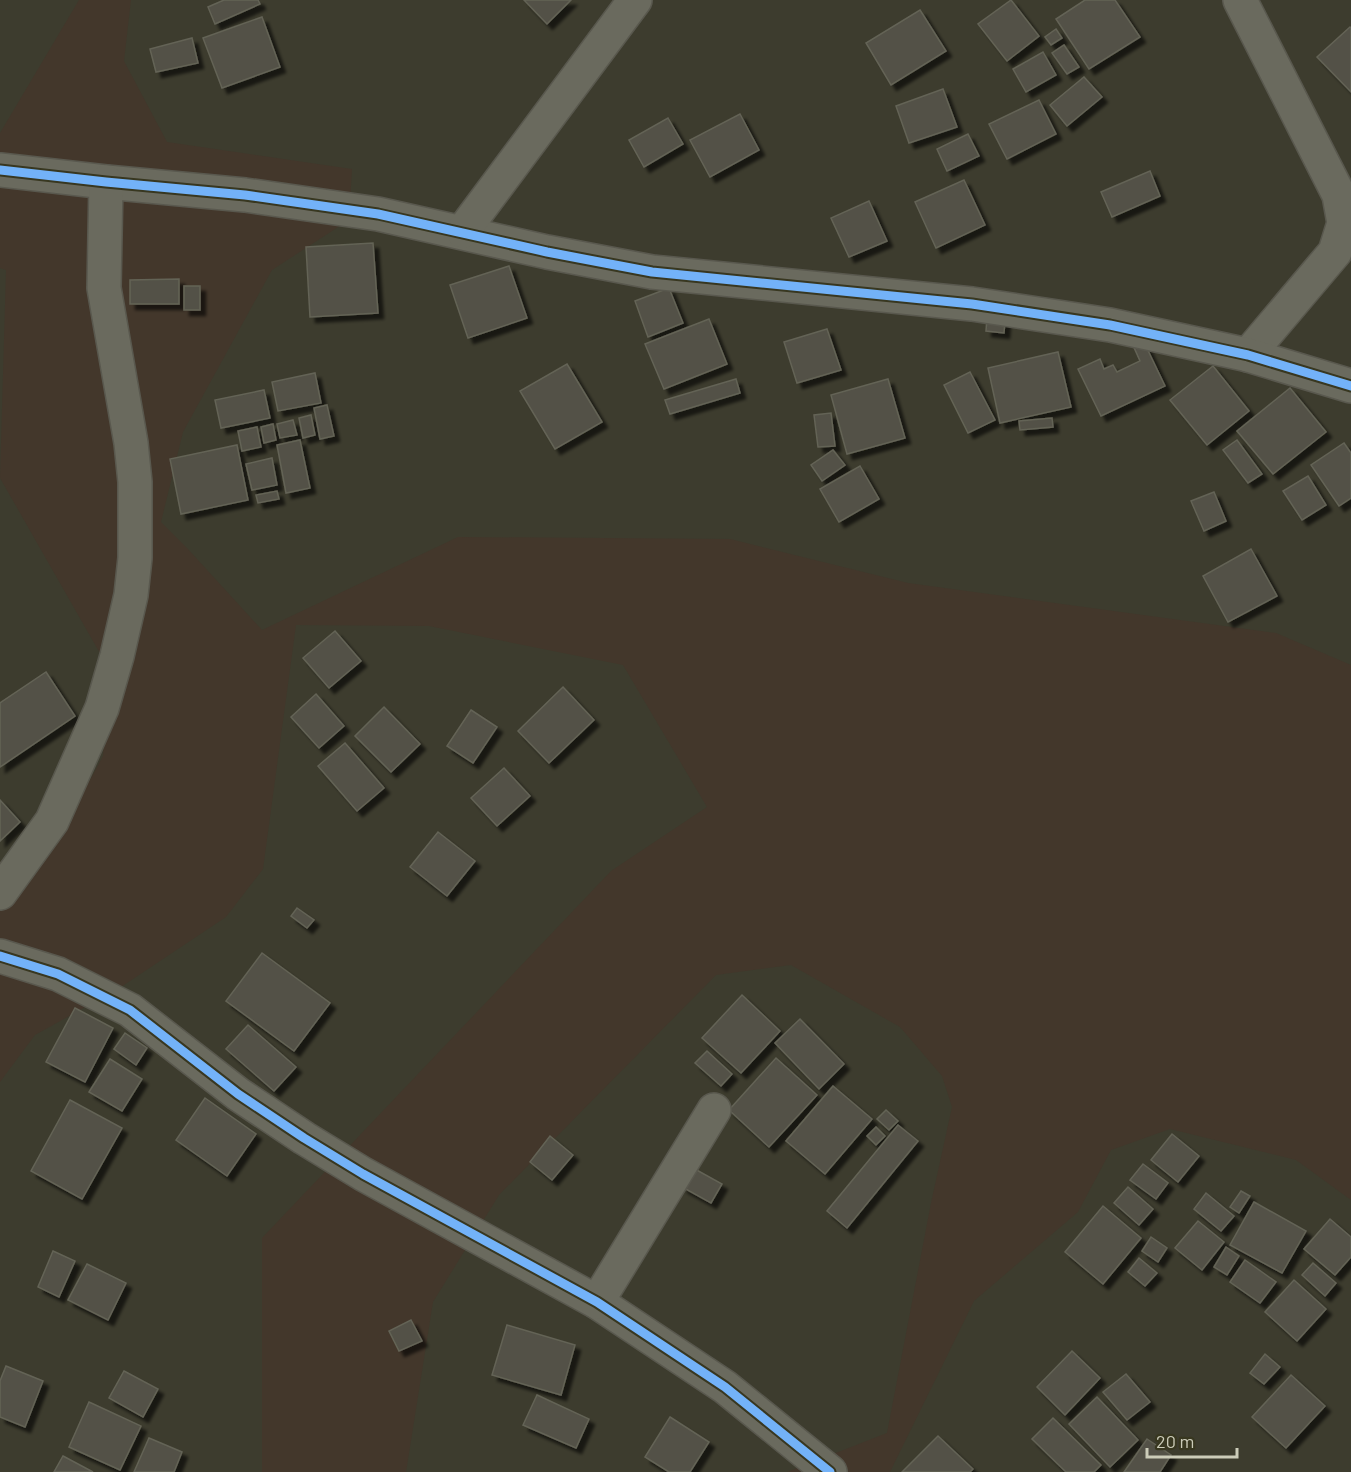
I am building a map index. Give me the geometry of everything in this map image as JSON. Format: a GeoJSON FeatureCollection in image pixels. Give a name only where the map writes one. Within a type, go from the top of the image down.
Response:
{"type":"FeatureCollection","features":[{"type":"Feature","properties":{"kind":"street"},"geometry":{"type":"LineString","coordinates":[[463,231],[635,0]]}},
{"type":"Feature","properties":{"kind":"street"},"geometry":{"type":"LineString","coordinates":[[1240,0],[1339,195],[1344,223],[1335,252],[1248,355]]}},
{"type":"Feature","properties":{"kind":"street"},"geometry":{"type":"LineString","coordinates":[[0,170],[256,196],[378,214],[652,273],[972,304],[1110,325],[1248,355],[1351,386]]}},
{"type":"Feature","properties":{"kind":"street"},"geometry":{"type":"LineString","coordinates":[[0,893],[52,821],[102,708],[131,595],[135,558],[135,482],[131,443],[104,288],[106,182]]}},
{"type":"Feature","properties":{"kind":"street"},"geometry":{"type":"LineString","coordinates":[[0,956],[58,974],[130,1010],[238,1094],[304,1138],[363,1174],[597,1302],[725,1387],[830,1472]]}},
{"type":"Feature","properties":{"kind":"street"},"geometry":{"type":"LineString","coordinates":[[597,1302],[714,1110]]}},
{"type":"Feature","properties":{"kind":"shaded area"},"geometry":{"type":"Polygon","coordinates":[[[79,0],[131,0],[124,61],[167,142],[352,169],[349,220],[272,270],[183,432],[161,522],[262,630],[458,537],[730,539],[908,583],[1276,633],[1351,665],[1351,1200],[1296,1160],[1170,1129],[1111,1150],[1078,1212],[974,1301],[890,1472],[787,1472],[887,1433],[931,1203],[952,1107],[942,1076],[900,1027],[791,965],[716,975],[499,1195],[433,1302],[406,1472],[262,1472],[262,1238],[611,871],[707,807],[623,665],[429,626],[296,625],[263,869],[226,917],[118,989],[35,1035],[0,1082],[0,873],[60,835],[103,756],[109,669],[0,478],[6,270],[0,268],[0,133],[79,0]]]}},
{"type":"Feature","properties":{"kind":"building"},"geometry":{"type":"Polygon","coordinates":[[[224,0],[258,0],[260,4],[215,24],[208,7],[224,0]]]}},
{"type":"Feature","properties":{"kind":"building"},"geometry":{"type":"Polygon","coordinates":[[[524,0],[571,0],[547,24],[524,0]]]}},
{"type":"Feature","properties":{"kind":"building"},"geometry":{"type":"Polygon","coordinates":[[[1011,0],[1039,36],[1007,61],[978,24],[1011,0]]]}},
{"type":"Feature","properties":{"kind":"building"},"geometry":{"type":"Polygon","coordinates":[[[1085,0],[1115,0],[1140,37],[1089,69],[1056,19],[1085,0]]]}},
{"type":"Feature","properties":{"kind":"building"},"geometry":{"type":"Polygon","coordinates":[[[920,10],[946,51],[891,85],[866,43],[920,10]]]}},
{"type":"Feature","properties":{"kind":"building"},"geometry":{"type":"Polygon","coordinates":[[[262,17],[280,67],[222,88],[203,38],[262,17]]]}},
{"type":"Feature","properties":{"kind":"building"},"geometry":{"type":"Polygon","coordinates":[[[1351,28],[1351,92],[1317,57],[1351,28]]]}},
{"type":"Feature","properties":{"kind":"building"},"geometry":{"type":"Polygon","coordinates":[[[1056,29],[1062,38],[1051,45],[1045,37],[1056,29]]]}},
{"type":"Feature","properties":{"kind":"building"},"geometry":{"type":"Polygon","coordinates":[[[192,38],[198,63],[156,72],[150,49],[192,38]]]}},
{"type":"Feature","properties":{"kind":"building"},"geometry":{"type":"Polygon","coordinates":[[[1064,45],[1079,67],[1067,74],[1052,53],[1064,45]]]}},
{"type":"Feature","properties":{"kind":"building"},"geometry":{"type":"Polygon","coordinates":[[[1043,52],[1056,75],[1026,92],[1013,69],[1043,52]]]}},
{"type":"Feature","properties":{"kind":"building"},"geometry":{"type":"Polygon","coordinates":[[[1084,77],[1102,97],[1067,126],[1050,105],[1084,77]]]}},
{"type":"Feature","properties":{"kind":"building"},"geometry":{"type":"Polygon","coordinates":[[[943,89],[957,127],[909,143],[896,106],[943,89]]]}},
{"type":"Feature","properties":{"kind":"building"},"geometry":{"type":"Polygon","coordinates":[[[1039,100],[1056,134],[1007,159],[989,124],[1039,100]]]}},
{"type":"Feature","properties":{"kind":"building"},"geometry":{"type":"Polygon","coordinates":[[[740,114],[759,150],[710,177],[690,140],[740,114]]]}},
{"type":"Feature","properties":{"kind":"building"},"geometry":{"type":"Polygon","coordinates":[[[668,118],[683,144],[644,167],[629,140],[668,118]]]}},
{"type":"Feature","properties":{"kind":"building"},"geometry":{"type":"Polygon","coordinates":[[[968,134],[979,156],[947,171],[937,149],[968,134]]]}},
{"type":"Feature","properties":{"kind":"building"},"geometry":{"type":"Polygon","coordinates":[[[1150,171],[1160,196],[1112,217],[1101,192],[1150,171]]]}},
{"type":"Feature","properties":{"kind":"building"},"geometry":{"type":"Polygon","coordinates":[[[964,180],[985,225],[936,248],[915,202],[964,180]]]}},
{"type":"Feature","properties":{"kind":"building"},"geometry":{"type":"Polygon","coordinates":[[[869,201],[887,241],[849,257],[831,218],[869,201]]]}},
{"type":"Feature","properties":{"kind":"building"},"geometry":{"type":"Polygon","coordinates":[[[373,243],[378,313],[310,317],[306,247],[373,243]]]}},
{"type":"Feature","properties":{"kind":"building"},"geometry":{"type":"Polygon","coordinates":[[[509,266],[527,318],[468,338],[450,285],[509,266]]]}},
{"type":"Feature","properties":{"kind":"building"},"geometry":{"type":"Polygon","coordinates":[[[179,279],[179,304],[130,304],[130,280],[179,279]]]}},
{"type":"Feature","properties":{"kind":"building"},"geometry":{"type":"Polygon","coordinates":[[[184,286],[200,286],[200,310],[184,310],[184,286]]]}},
{"type":"Feature","properties":{"kind":"building"},"geometry":{"type":"Polygon","coordinates":[[[669,288],[683,323],[648,337],[635,301],[669,288]]]}},
{"type":"Feature","properties":{"kind":"building"},"geometry":{"type":"Polygon","coordinates":[[[987,318],[1005,320],[1004,333],[986,331],[987,318]]]}},
{"type":"Feature","properties":{"kind":"building"},"geometry":{"type":"Polygon","coordinates":[[[709,319],[727,364],[664,389],[645,344],[709,319]]]}},
{"type":"Feature","properties":{"kind":"building"},"geometry":{"type":"Polygon","coordinates":[[[827,329],[841,370],[797,383],[784,342],[827,329]]]}},
{"type":"Feature","properties":{"kind":"building"},"geometry":{"type":"Polygon","coordinates":[[[1142,338],[1165,386],[1101,416],[1078,369],[1100,359],[1104,369],[1113,365],[1117,372],[1140,361],[1132,343],[1142,338]]]}},
{"type":"Feature","properties":{"kind":"building"},"geometry":{"type":"Polygon","coordinates":[[[1058,352],[1071,407],[1000,423],[988,368],[1058,352]]]}},
{"type":"Feature","properties":{"kind":"building"},"geometry":{"type":"Polygon","coordinates":[[[567,364],[602,422],[555,449],[520,391],[567,364]]]}},
{"type":"Feature","properties":{"kind":"building"},"geometry":{"type":"Polygon","coordinates":[[[1213,366],[1249,411],[1207,445],[1170,400],[1213,366]]]}},
{"type":"Feature","properties":{"kind":"building"},"geometry":{"type":"Polygon","coordinates":[[[970,372],[995,420],[968,433],[944,385],[970,372]]]}},
{"type":"Feature","properties":{"kind":"building"},"geometry":{"type":"Polygon","coordinates":[[[315,373],[321,403],[278,411],[272,382],[315,373]]]}},
{"type":"Feature","properties":{"kind":"building"},"geometry":{"type":"Polygon","coordinates":[[[736,379],[740,393],[670,414],[665,400],[736,379]]]}},
{"type":"Feature","properties":{"kind":"building"},"geometry":{"type":"Polygon","coordinates":[[[888,379],[905,438],[847,454],[831,395],[888,379]]]}},
{"type":"Feature","properties":{"kind":"building"},"geometry":{"type":"Polygon","coordinates":[[[1290,388],[1326,432],[1273,474],[1237,431],[1290,388]]]}},
{"type":"Feature","properties":{"kind":"building"},"geometry":{"type":"Polygon","coordinates":[[[264,390],[270,418],[221,428],[215,400],[264,390]]]}},
{"type":"Feature","properties":{"kind":"building"},"geometry":{"type":"Polygon","coordinates":[[[327,405],[334,436],[320,439],[314,408],[327,405]]]}},
{"type":"Feature","properties":{"kind":"building"},"geometry":{"type":"Polygon","coordinates":[[[831,413],[835,446],[818,447],[814,415],[831,413]]]}},
{"type":"Feature","properties":{"kind":"building"},"geometry":{"type":"Polygon","coordinates":[[[311,415],[315,435],[303,438],[299,418],[311,415]]]}},
{"type":"Feature","properties":{"kind":"building"},"geometry":{"type":"Polygon","coordinates":[[[1052,418],[1053,427],[1020,430],[1019,421],[1052,418]]]}},
{"type":"Feature","properties":{"kind":"building"},"geometry":{"type":"Polygon","coordinates":[[[293,420],[297,435],[280,438],[277,424],[293,420]]]}},
{"type":"Feature","properties":{"kind":"building"},"geometry":{"type":"Polygon","coordinates":[[[273,424],[276,440],[264,443],[261,427],[273,424]]]}},
{"type":"Feature","properties":{"kind":"building"},"geometry":{"type":"Polygon","coordinates":[[[257,427],[261,447],[242,451],[238,431],[257,427]]]}},
{"type":"Feature","properties":{"kind":"building"},"geometry":{"type":"Polygon","coordinates":[[[300,440],[310,488],[286,493],[277,445],[300,440]]]}},
{"type":"Feature","properties":{"kind":"building"},"geometry":{"type":"Polygon","coordinates":[[[1237,440],[1262,474],[1248,483],[1223,450],[1237,440]]]}},
{"type":"Feature","properties":{"kind":"building"},"geometry":{"type":"Polygon","coordinates":[[[1344,443],[1351,453],[1351,498],[1339,506],[1311,465],[1344,443]]]}},
{"type":"Feature","properties":{"kind":"building"},"geometry":{"type":"Polygon","coordinates":[[[237,445],[248,500],[181,514],[170,459],[237,445]]]}},
{"type":"Feature","properties":{"kind":"building"},"geometry":{"type":"Polygon","coordinates":[[[833,450],[845,465],[822,481],[811,465],[833,450]]]}},
{"type":"Feature","properties":{"kind":"building"},"geometry":{"type":"Polygon","coordinates":[[[272,458],[277,485],[252,490],[246,464],[272,458]]]}},
{"type":"Feature","properties":{"kind":"building"},"geometry":{"type":"Polygon","coordinates":[[[860,466],[879,499],[839,522],[820,489],[860,466]]]}},
{"type":"Feature","properties":{"kind":"building"},"geometry":{"type":"Polygon","coordinates":[[[1308,476],[1326,505],[1302,520],[1283,491],[1308,476]]]}},
{"type":"Feature","properties":{"kind":"building"},"geometry":{"type":"Polygon","coordinates":[[[277,491],[279,499],[258,503],[256,495],[277,491]]]}},
{"type":"Feature","properties":{"kind":"building"},"geometry":{"type":"Polygon","coordinates":[[[1214,492],[1226,521],[1204,531],[1191,501],[1214,492]]]}},
{"type":"Feature","properties":{"kind":"building"},"geometry":{"type":"Polygon","coordinates":[[[1251,549],[1277,596],[1228,622],[1203,576],[1251,549]]]}},
{"type":"Feature","properties":{"kind":"building"},"geometry":{"type":"Polygon","coordinates":[[[335,631],[361,661],[329,688],[303,658],[335,631]]]}},
{"type":"Feature","properties":{"kind":"building"},"geometry":{"type":"Polygon","coordinates":[[[46,672],[75,716],[0,767],[0,703],[46,672]]]}},
{"type":"Feature","properties":{"kind":"building"},"geometry":{"type":"Polygon","coordinates":[[[563,687],[594,720],[549,763],[518,731],[563,687]]]}},
{"type":"Feature","properties":{"kind":"building"},"geometry":{"type":"Polygon","coordinates":[[[316,694],[344,726],[319,748],[291,717],[316,694]]]}},
{"type":"Feature","properties":{"kind":"building"},"geometry":{"type":"Polygon","coordinates":[[[384,707],[420,744],[391,772],[355,736],[384,707]]]}},
{"type":"Feature","properties":{"kind":"building"},"geometry":{"type":"Polygon","coordinates":[[[471,710],[497,727],[473,763],[447,746],[471,710]]]}},
{"type":"Feature","properties":{"kind":"building"},"geometry":{"type":"Polygon","coordinates":[[[345,743],[384,788],[357,811],[318,766],[345,743]]]}},
{"type":"Feature","properties":{"kind":"building"},"geometry":{"type":"Polygon","coordinates":[[[504,768],[530,796],[497,826],[471,798],[504,768]]]}},
{"type":"Feature","properties":{"kind":"building"},"geometry":{"type":"Polygon","coordinates":[[[0,800],[20,822],[0,841],[0,800]]]}},
{"type":"Feature","properties":{"kind":"building"},"geometry":{"type":"Polygon","coordinates":[[[438,832],[475,861],[447,896],[410,867],[438,832]]]}},
{"type":"Feature","properties":{"kind":"building"},"geometry":{"type":"Polygon","coordinates":[[[297,908],[314,920],[307,928],[291,916],[297,908]]]}},
{"type":"Feature","properties":{"kind":"building"},"geometry":{"type":"Polygon","coordinates":[[[262,953],[330,1003],[294,1051],[226,1001],[262,953]]]}},
{"type":"Feature","properties":{"kind":"building"},"geometry":{"type":"Polygon","coordinates":[[[742,995],[780,1031],[741,1073],[702,1038],[742,995]]]}},
{"type":"Feature","properties":{"kind":"building"},"geometry":{"type":"Polygon","coordinates":[[[75,1008],[113,1028],[85,1082],[46,1062],[75,1008]]]}},
{"type":"Feature","properties":{"kind":"building"},"geometry":{"type":"Polygon","coordinates":[[[800,1019],[844,1064],[819,1089],[775,1043],[800,1019]]]}},
{"type":"Feature","properties":{"kind":"building"},"geometry":{"type":"Polygon","coordinates":[[[248,1025],[296,1067],[274,1091],[226,1049],[248,1025]]]}},
{"type":"Feature","properties":{"kind":"building"},"geometry":{"type":"Polygon","coordinates":[[[125,1033],[147,1048],[136,1065],[114,1049],[125,1033]]]}},
{"type":"Feature","properties":{"kind":"building"},"geometry":{"type":"Polygon","coordinates":[[[707,1051],[732,1074],[721,1086],[695,1063],[707,1051]]]}},
{"type":"Feature","properties":{"kind":"building"},"geometry":{"type":"Polygon","coordinates":[[[776,1058],[817,1095],[769,1147],[729,1110],[776,1058]]]}},
{"type":"Feature","properties":{"kind":"building"},"geometry":{"type":"Polygon","coordinates":[[[110,1059],[142,1079],[122,1111],[89,1092],[110,1059]]]}},
{"type":"Feature","properties":{"kind":"building"},"geometry":{"type":"Polygon","coordinates":[[[833,1086],[872,1119],[825,1174],[786,1141],[833,1086]]]}},
{"type":"Feature","properties":{"kind":"building"},"geometry":{"type":"Polygon","coordinates":[[[205,1098],[256,1134],[227,1176],[176,1140],[205,1098]]]}},
{"type":"Feature","properties":{"kind":"building"},"geometry":{"type":"Polygon","coordinates":[[[70,1100],[122,1128],[82,1199],[31,1171],[70,1100]]]}},
{"type":"Feature","properties":{"kind":"building"},"geometry":{"type":"Polygon","coordinates":[[[886,1110],[898,1121],[889,1130],[877,1119],[886,1110]]]}},
{"type":"Feature","properties":{"kind":"building"},"geometry":{"type":"Polygon","coordinates":[[[898,1125],[918,1141],[847,1228],[827,1211],[898,1125]]]}},
{"type":"Feature","properties":{"kind":"building"},"geometry":{"type":"Polygon","coordinates":[[[876,1127],[885,1136],[876,1145],[867,1136],[876,1127]]]}},
{"type":"Feature","properties":{"kind":"building"},"geometry":{"type":"Polygon","coordinates":[[[1172,1134],[1199,1156],[1178,1182],[1151,1160],[1172,1134]]]}},
{"type":"Feature","properties":{"kind":"building"},"geometry":{"type":"Polygon","coordinates":[[[550,1136],[573,1155],[552,1180],[530,1162],[550,1136]]]}},
{"type":"Feature","properties":{"kind":"building"},"geometry":{"type":"Polygon","coordinates":[[[1143,1164],[1168,1183],[1156,1199],[1130,1180],[1143,1164]]]}},
{"type":"Feature","properties":{"kind":"building"},"geometry":{"type":"Polygon","coordinates":[[[693,1168],[722,1184],[711,1203],[682,1187],[693,1168]]]}},
{"type":"Feature","properties":{"kind":"building"},"geometry":{"type":"Polygon","coordinates":[[[1128,1187],[1153,1209],[1139,1225],[1114,1203],[1128,1187]]]}},
{"type":"Feature","properties":{"kind":"building"},"geometry":{"type":"Polygon","coordinates":[[[1241,1191],[1250,1196],[1239,1213],[1230,1207],[1241,1191]]]}},
{"type":"Feature","properties":{"kind":"building"},"geometry":{"type":"Polygon","coordinates":[[[1206,1193],[1234,1216],[1221,1231],[1194,1209],[1206,1193]]]}},
{"type":"Feature","properties":{"kind":"building"},"geometry":{"type":"Polygon","coordinates":[[[1254,1202],[1306,1231],[1282,1273],[1230,1245],[1254,1202]]]}},
{"type":"Feature","properties":{"kind":"building"},"geometry":{"type":"Polygon","coordinates":[[[1103,1206],[1141,1238],[1103,1284],[1065,1252],[1103,1206]]]}},
{"type":"Feature","properties":{"kind":"building"},"geometry":{"type":"Polygon","coordinates":[[[1330,1219],[1351,1237],[1351,1257],[1335,1275],[1304,1249],[1330,1219]]]}},
{"type":"Feature","properties":{"kind":"building"},"geometry":{"type":"Polygon","coordinates":[[[1198,1221],[1224,1242],[1202,1270],[1175,1248],[1198,1221]]]}},
{"type":"Feature","properties":{"kind":"building"},"geometry":{"type":"Polygon","coordinates":[[[1151,1237],[1167,1248],[1158,1262],[1142,1251],[1151,1237]]]}},
{"type":"Feature","properties":{"kind":"building"},"geometry":{"type":"Polygon","coordinates":[[[1226,1247],[1239,1256],[1227,1275],[1214,1267],[1226,1247]]]}},
{"type":"Feature","properties":{"kind":"building"},"geometry":{"type":"Polygon","coordinates":[[[53,1251],[75,1261],[59,1297],[38,1287],[53,1251]]]}},
{"type":"Feature","properties":{"kind":"building"},"geometry":{"type":"Polygon","coordinates":[[[1139,1258],[1157,1273],[1145,1286],[1128,1272],[1139,1258]]]}},
{"type":"Feature","properties":{"kind":"building"},"geometry":{"type":"Polygon","coordinates":[[[1245,1260],[1276,1282],[1260,1303],[1230,1282],[1245,1260]]]}},
{"type":"Feature","properties":{"kind":"building"},"geometry":{"type":"Polygon","coordinates":[[[1313,1263],[1336,1283],[1325,1296],[1302,1275],[1313,1263]]]}},
{"type":"Feature","properties":{"kind":"building"},"geometry":{"type":"Polygon","coordinates":[[[87,1264],[126,1283],[108,1320],[68,1300],[87,1264]]]}},
{"type":"Feature","properties":{"kind":"building"},"geometry":{"type":"Polygon","coordinates":[[[1294,1280],[1326,1309],[1297,1341],[1265,1312],[1294,1280]]]}},
{"type":"Feature","properties":{"kind":"building"},"geometry":{"type":"Polygon","coordinates":[[[411,1320],[422,1341],[399,1351],[389,1331],[411,1320]]]}},
{"type":"Feature","properties":{"kind":"building"},"geometry":{"type":"Polygon","coordinates":[[[507,1325],[575,1345],[561,1395],[492,1375],[507,1325]]]}},
{"type":"Feature","properties":{"kind":"building"},"geometry":{"type":"Polygon","coordinates":[[[1072,1351],[1100,1378],[1065,1415],[1037,1387],[1072,1351]]]}},
{"type":"Feature","properties":{"kind":"building"},"geometry":{"type":"Polygon","coordinates":[[[1265,1354],[1280,1367],[1264,1384],[1250,1373],[1265,1354]]]}},
{"type":"Feature","properties":{"kind":"building"},"geometry":{"type":"Polygon","coordinates":[[[6,1366],[43,1381],[25,1427],[0,1417],[0,1381],[6,1366]]]}},
{"type":"Feature","properties":{"kind":"building"},"geometry":{"type":"Polygon","coordinates":[[[124,1371],[158,1389],[143,1417],[109,1398],[124,1371]]]}},
{"type":"Feature","properties":{"kind":"building"},"geometry":{"type":"Polygon","coordinates":[[[1126,1374],[1150,1402],[1127,1420],[1103,1392],[1126,1374]]]}},
{"type":"Feature","properties":{"kind":"building"},"geometry":{"type":"Polygon","coordinates":[[[1291,1375],[1325,1406],[1286,1448],[1252,1417],[1291,1375]]]}},
{"type":"Feature","properties":{"kind":"building"},"geometry":{"type":"Polygon","coordinates":[[[537,1395],[589,1419],[576,1448],[523,1425],[537,1395]]]}},
{"type":"Feature","properties":{"kind":"building"},"geometry":{"type":"Polygon","coordinates":[[[1097,1397],[1138,1440],[1110,1467],[1069,1424],[1097,1397]]]}},
{"type":"Feature","properties":{"kind":"building"},"geometry":{"type":"Polygon","coordinates":[[[89,1402],[141,1426],[120,1470],[69,1447],[89,1402]]]}},
{"type":"Feature","properties":{"kind":"building"},"geometry":{"type":"Polygon","coordinates":[[[670,1417],[709,1442],[690,1472],[669,1472],[645,1457],[670,1417]]]}},
{"type":"Feature","properties":{"kind":"building"},"geometry":{"type":"Polygon","coordinates":[[[1053,1418],[1101,1465],[1094,1472],[1066,1472],[1032,1439],[1053,1418]]]}},
{"type":"Feature","properties":{"kind":"building"},"geometry":{"type":"Polygon","coordinates":[[[938,1436],[973,1469],[970,1472],[902,1472],[938,1436]]]}},
{"type":"Feature","properties":{"kind":"building"},"geometry":{"type":"Polygon","coordinates":[[[149,1438],[182,1452],[174,1472],[134,1472],[149,1438]]]}},
{"type":"Feature","properties":{"kind":"building"},"geometry":{"type":"Polygon","coordinates":[[[1147,1439],[1171,1455],[1160,1472],[1124,1472],[1147,1439]]]}},
{"type":"Feature","properties":{"kind":"building"},"geometry":{"type":"Polygon","coordinates":[[[63,1456],[93,1472],[54,1472],[63,1456]]]}},
{"type":"Feature","properties":{"kind":"cycle path"},"geometry":{"type":"LineString","coordinates":[[0,170],[245,195],[378,214],[547,252],[652,272],[972,304],[1110,325],[1248,355],[1351,386]]}},
{"type":"Feature","properties":{"kind":"cycle path"},"geometry":{"type":"LineString","coordinates":[[0,956],[58,974],[130,1010],[238,1094],[304,1138],[363,1174],[597,1302],[725,1387],[830,1472]]}}]}
